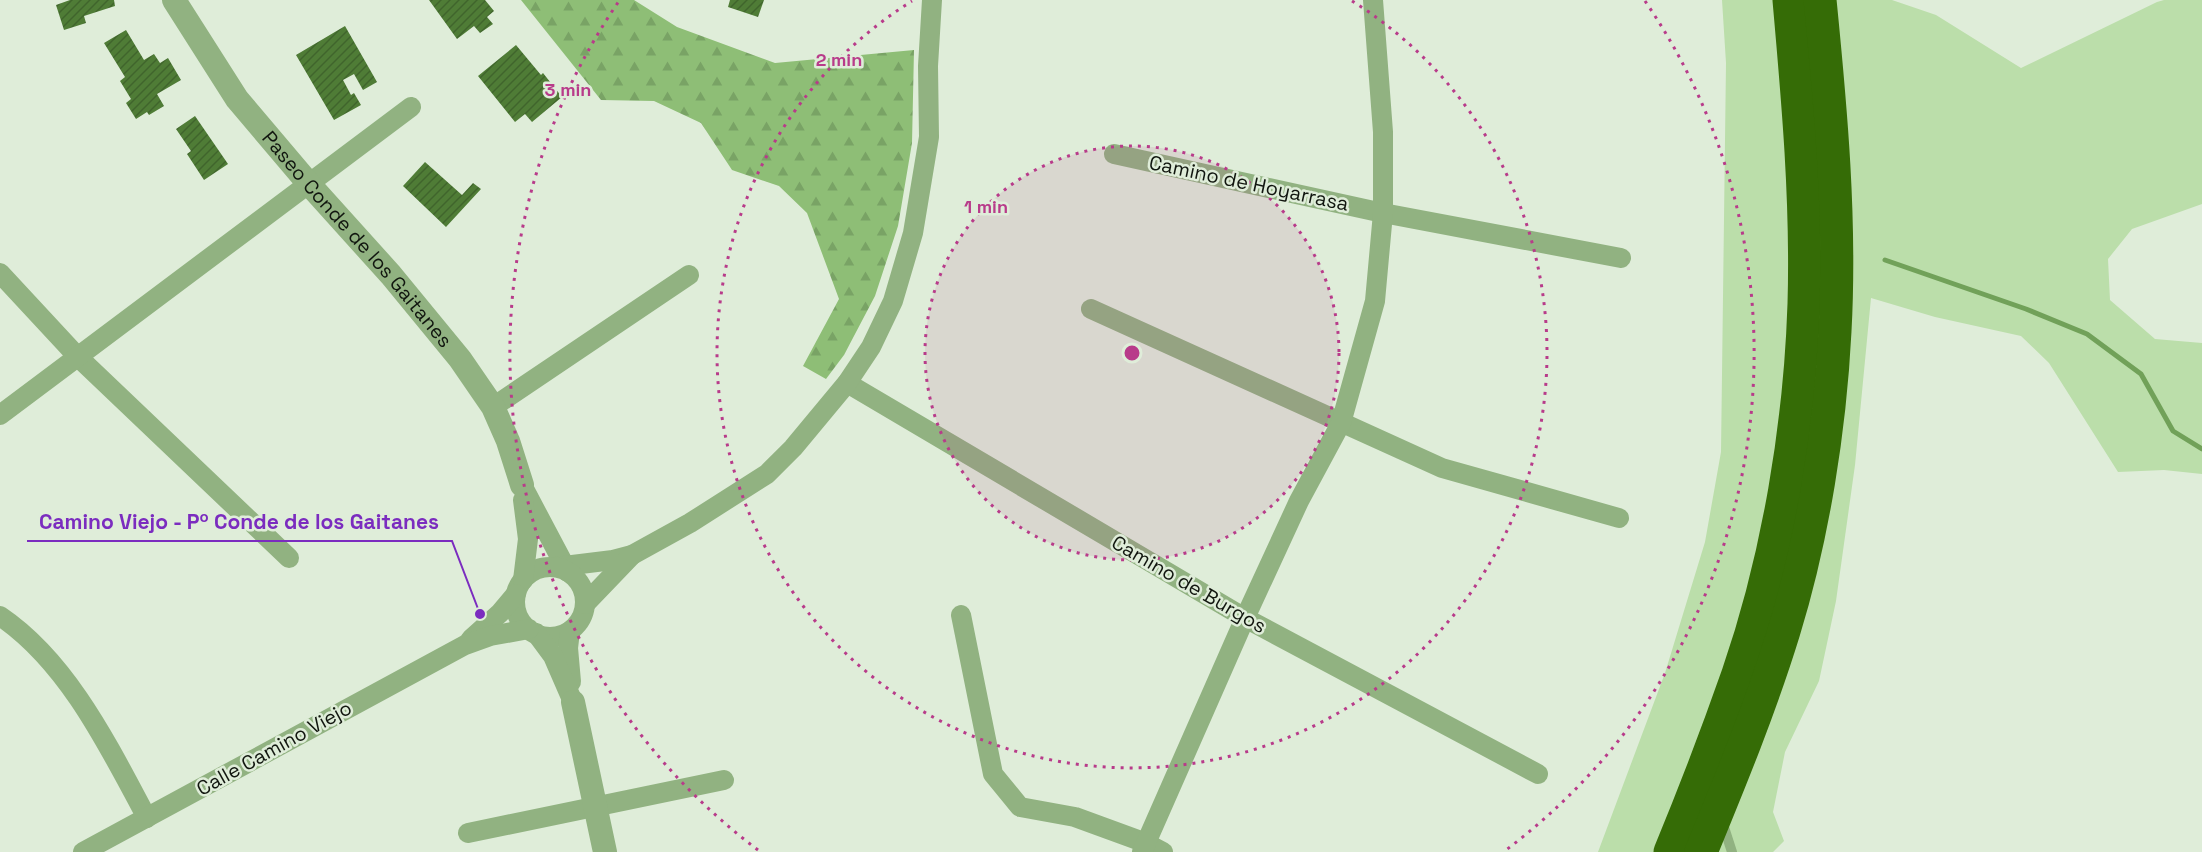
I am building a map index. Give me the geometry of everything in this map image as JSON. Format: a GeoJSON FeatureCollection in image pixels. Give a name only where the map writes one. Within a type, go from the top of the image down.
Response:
{"type":"FeatureCollection","features":[{"type":"Feature","properties":{"kind":"highway"},"geometry":{"type":"LineString","coordinates":[[1670,852],[1738,673],[1764,584],[1790,454],[1797,401],[1804,305],[1805,213],[1789,0]]}},
{"type":"Feature","properties":{"kind":"highway"},"geometry":{"type":"LineString","coordinates":[[1701,852],[1726,791],[1784,629],[1809,528],[1826,426],[1835,330],[1836,253],[1834,175],[1820,0]]}},
{"type":"Feature","properties":{"kind":"street","name":"Paseo Conde de los Gaitanes"},"geometry":{"type":"LineString","coordinates":[[174,0],[237,99],[454,350],[493,407],[508,441],[522,485],[562,568]]}},
{"type":"Feature","properties":{"kind":"street"},"geometry":{"type":"LineString","coordinates":[[573,702],[553,656],[519,617],[519,587],[539,569],[562,568],[632,555],[690,523],[766,474],[794,448],[847,383],[871,347],[893,301],[913,233],[929,137],[928,66],[932,0]]}},
{"type":"Feature","properties":{"kind":"street"},"geometry":{"type":"LineString","coordinates":[[961,615],[993,774],[1020,807],[1076,817],[1150,849],[1245,618],[1299,501],[1341,423],[1376,301],[1383,213],[1383,132],[1373,0]]}},
{"type":"Feature","properties":{"kind":"street"},"geometry":{"type":"LineString","coordinates":[[0,415],[411,107]]}},
{"type":"Feature","properties":{"kind":"street","name":"Camino de Hoyarrasa"},"geometry":{"type":"LineString","coordinates":[[1114,154],[1383,213],[1621,258]]}},
{"type":"Feature","properties":{"kind":"street"},"geometry":{"type":"LineString","coordinates":[[0,273],[78,356],[289,558]]}},
{"type":"Feature","properties":{"kind":"street"},"geometry":{"type":"LineString","coordinates":[[493,407],[689,275]]}},
{"type":"Feature","properties":{"kind":"street"},"geometry":{"type":"LineString","coordinates":[[1091,309],[1442,468],[1619,518]]}},
{"type":"Feature","properties":{"kind":"street","name":"Camino de Burgos"},"geometry":{"type":"LineString","coordinates":[[847,383],[1245,618],[1538,774]]}},
{"type":"Feature","properties":{"kind":"street","name":"Paseo Conde de los Gaitanes"},"geometry":{"type":"LineString","coordinates":[[519,587],[528,539],[522,485]]}},
{"type":"Feature","properties":{"kind":"street"},"geometry":{"type":"LineString","coordinates":[[585,604],[632,555]]}},
{"type":"Feature","properties":{"kind":"street"},"geometry":{"type":"LineString","coordinates":[[532,631],[545,636],[557,636],[570,631],[582,616],[585,604],[584,593],[579,583],[562,568]]}},
{"type":"Feature","properties":{"kind":"street","name":"Calle Camino Viejo"},"geometry":{"type":"LineString","coordinates":[[465,645],[500,613],[519,587]]}},
{"type":"Feature","properties":{"kind":"street"},"geometry":{"type":"LineString","coordinates":[[0,616],[14,625],[54,666],[83,705],[147,818]]}},
{"type":"Feature","properties":{"kind":"street","name":"Calle Camino Viejo"},"geometry":{"type":"LineString","coordinates":[[84,852],[465,645],[500,634],[532,631]]}},
{"type":"Feature","properties":{"kind":"street"},"geometry":{"type":"LineString","coordinates":[[570,631],[568,648],[573,702],[605,852]]}},
{"type":"Feature","properties":{"kind":"street"},"geometry":{"type":"LineString","coordinates":[[468,833],[724,780]]}},
{"type":"Feature","properties":{"kind":"lane"},"geometry":{"type":"LineString","coordinates":[[1726,791],[1722,822],[1732,852]]}},
{"type":"Feature","properties":{"kind":"green space"},"geometry":{"type":"Polygon","coordinates":[[[521,0],[634,0],[677,27],[775,63],[914,50],[912,143],[898,226],[875,296],[844,355],[826,379],[803,366],[839,299],[807,213],[779,186],[732,170],[701,123],[654,101],[601,100],[521,0]]]}},
{"type":"Feature","properties":{"kind":"green space"},"geometry":{"type":"Polygon","coordinates":[[[1722,0],[1892,0],[1936,15],[2021,68],[2157,2],[2202,0],[2202,204],[2132,229],[2108,259],[2110,300],[2155,339],[2202,343],[2202,474],[2164,470],[2118,472],[2049,363],[2021,336],[1935,317],[1871,298],[1855,465],[1836,601],[1819,681],[1785,752],[1773,812],[1784,841],[1773,852],[1598,852],[1665,673],[1705,542],[1721,452],[1726,63],[1722,0]]]}},
{"type":"Feature","properties":{"kind":"building"},"geometry":{"type":"Polygon","coordinates":[[[70,0],[114,0],[115,6],[84,16],[86,23],[64,30],[56,5],[70,0]]]}},
{"type":"Feature","properties":{"kind":"building"},"geometry":{"type":"Polygon","coordinates":[[[429,0],[485,0],[494,11],[487,17],[493,24],[480,33],[474,26],[457,39],[429,0]]]}},
{"type":"Feature","properties":{"kind":"building"},"geometry":{"type":"Polygon","coordinates":[[[730,0],[764,0],[758,17],[728,7],[730,0]]]}},
{"type":"Feature","properties":{"kind":"building"},"geometry":{"type":"Polygon","coordinates":[[[345,26],[377,82],[363,90],[354,74],[343,80],[351,95],[354,93],[361,105],[334,120],[296,55],[345,26]]]}},
{"type":"Feature","properties":{"kind":"building"},"geometry":{"type":"Polygon","coordinates":[[[126,30],[144,60],[154,54],[160,63],[168,58],[181,80],[157,94],[164,106],[149,115],[147,112],[136,119],[126,103],[131,99],[120,81],[125,77],[104,43],[126,30]]]}},
{"type":"Feature","properties":{"kind":"building"},"geometry":{"type":"Polygon","coordinates":[[[516,45],[562,97],[532,122],[525,114],[515,122],[478,76],[516,45]]]}},
{"type":"Feature","properties":{"kind":"building"},"geometry":{"type":"Polygon","coordinates":[[[195,116],[228,164],[204,180],[187,154],[191,151],[176,129],[195,116]]]}},
{"type":"Feature","properties":{"kind":"building"},"geometry":{"type":"Polygon","coordinates":[[[425,162],[462,195],[473,183],[481,189],[446,227],[403,186],[425,162]]]}},
{"type":"Feature","properties":{"kind":"waterway"},"geometry":{"type":"LineString","coordinates":[[1885,260],[2026,309],[2087,334],[2141,374],[2173,431],[2202,449]]}},
{"type":"Feature","properties":{"kind":"place","name":"Camino Viejo - Pº Conde de los Gaitanes"},"geometry":{"type":"Point","coordinates":[480,614]}}]}
